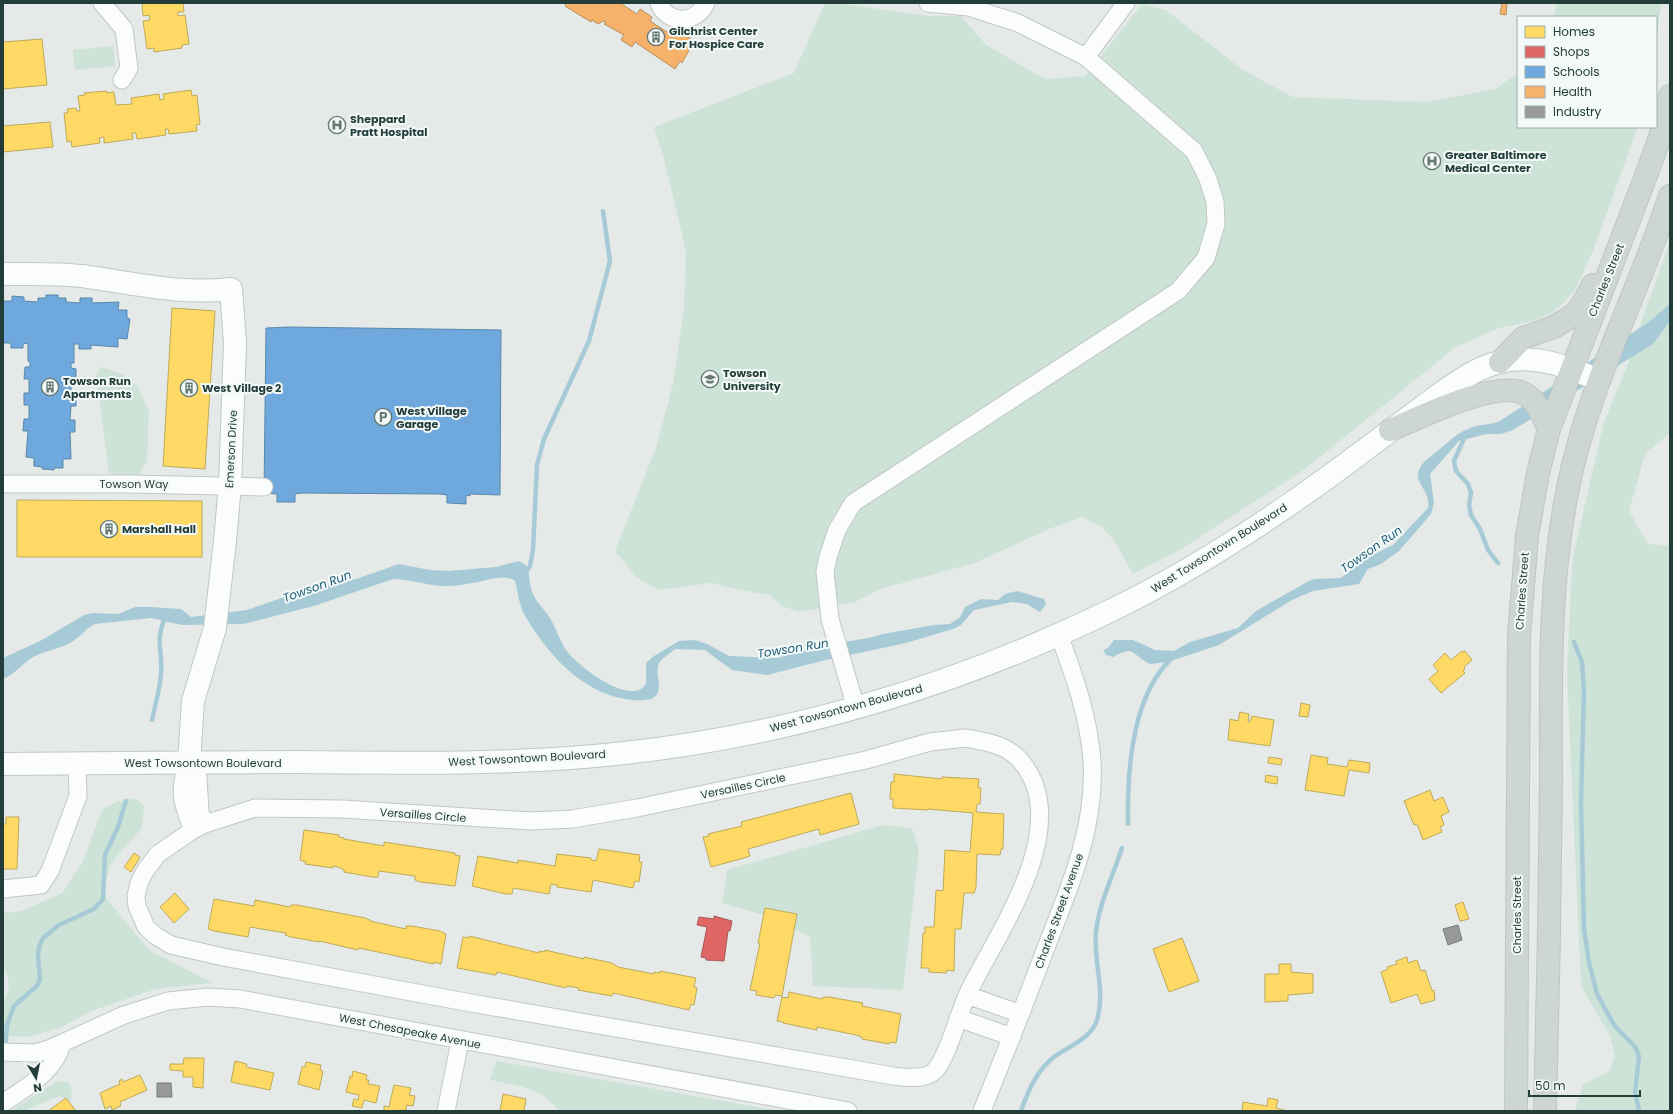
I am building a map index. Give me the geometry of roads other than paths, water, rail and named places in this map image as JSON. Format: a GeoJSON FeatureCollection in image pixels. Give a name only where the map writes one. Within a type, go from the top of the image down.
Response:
{"type":"FeatureCollection","features":[{"type":"Feature","properties":{"kind":"main road","name":"Charles Street"},"geometry":{"type":"LineString","coordinates":[[1516,1111],[1519,627],[1529,523],[1538,473],[1549,429],[1647,173],[1660,137],[1670,96]]}},
{"type":"Feature","properties":{"kind":"main road"},"geometry":{"type":"LineString","coordinates":[[1545,1111],[1550,887],[1552,631],[1554,572],[1559,536],[1573,462],[1587,413],[1670,196]]}},
{"type":"Feature","properties":{"kind":"main road"},"geometry":{"type":"LineString","coordinates":[[1500,362],[1523,338],[1554,327],[1575,314],[1582,305],[1591,288],[1613,261]]}},
{"type":"Feature","properties":{"kind":"main road","name":"Emerson Drive"},"geometry":{"type":"LineString","coordinates":[[3,274],[61,274],[182,291],[212,291],[231,289],[235,343],[230,485],[215,628],[193,701],[190,762]]}},
{"type":"Feature","properties":{"kind":"main road","name":"West Towsontown Boulevard"},"geometry":{"type":"LineString","coordinates":[[3,764],[190,762],[438,763],[519,761],[625,753],[723,738],[802,722],[856,708],[933,685],[973,670],[1059,635],[1166,583],[1292,503],[1460,380],[1500,362],[1523,359],[1546,360],[1599,380]]}},
{"type":"Feature","properties":{"kind":"main road"},"geometry":{"type":"LineString","coordinates":[[1390,430],[1484,392],[1503,390],[1516,390],[1526,394],[1536,404],[1549,429]]}},
{"type":"Feature","properties":{"kind":"street"},"geometry":{"type":"LineString","coordinates":[[102,3],[124,29],[129,68],[122,80]]}},
{"type":"Feature","properties":{"kind":"street"},"geometry":{"type":"LineString","coordinates":[[659,3],[661,9],[667,15],[682,20],[698,14],[706,3]]}},
{"type":"Feature","properties":{"kind":"street"},"geometry":{"type":"LineString","coordinates":[[856,708],[830,619],[825,572],[836,530],[853,503],[1178,291],[1206,258],[1216,224],[1215,202],[1208,179],[1194,151],[1086,57],[1018,23],[968,7],[928,3]]}},
{"type":"Feature","properties":{"kind":"street"},"geometry":{"type":"LineString","coordinates":[[1086,57],[1126,3]]}},
{"type":"Feature","properties":{"kind":"street","name":"Towson Way"},"geometry":{"type":"LineString","coordinates":[[3,484],[230,485],[264,487]]}},
{"type":"Feature","properties":{"kind":"street","name":"Charles Street Avenue"},"geometry":{"type":"LineString","coordinates":[[982,1111],[1073,879],[1086,830],[1090,806],[1092,761],[1089,736],[1072,671],[1059,635]]}},
{"type":"Feature","properties":{"kind":"street","name":"Versailles Circle"},"geometry":{"type":"LineString","coordinates":[[965,738],[991,742],[1010,750],[1024,762],[1038,794],[1041,812],[1037,847],[1025,884],[967,995],[942,1062],[932,1074],[910,1078],[471,1004],[171,945],[156,936],[146,927],[137,906],[136,896],[139,883],[152,861],[199,827],[255,808],[343,809],[490,820],[531,821],[572,819],[637,808],[866,760],[930,742],[965,738]]}},
{"type":"Feature","properties":{"kind":"street"},"geometry":{"type":"LineString","coordinates":[[190,762],[184,776],[182,803],[199,827]]}},
{"type":"Feature","properties":{"kind":"street"},"geometry":{"type":"LineString","coordinates":[[3,889],[41,885],[50,871],[78,796],[77,763]]}},
{"type":"Feature","properties":{"kind":"street"},"geometry":{"type":"LineString","coordinates":[[967,995],[1021,1014]]}},
{"type":"Feature","properties":{"kind":"street","name":"West Chesapeake Avenue"},"geometry":{"type":"LineString","coordinates":[[8,1052],[35,1054],[62,1044],[96,1027],[147,1007],[168,1001],[208,997],[240,999],[460,1041],[848,1111]]}},
{"type":"Feature","properties":{"kind":"street"},"geometry":{"type":"LineString","coordinates":[[958,1018],[1012,1037]]}},
{"type":"Feature","properties":{"kind":"street"},"geometry":{"type":"LineString","coordinates":[[446,1111],[460,1041]]}},
{"type":"Feature","properties":{"kind":"street"},"geometry":{"type":"LineString","coordinates":[[3,1103],[30,1085],[50,1066],[59,1056],[62,1044]]}},
{"type":"Feature","properties":{"kind":"water","name":"Towson Run"},"geometry":{"type":"Polygon","coordinates":[[[1670,304],[1670,321],[1653,344],[1513,430],[1501,434],[1486,434],[1459,441],[1430,474],[1434,503],[1431,514],[1399,551],[1381,564],[1368,569],[1359,584],[1313,591],[1292,600],[1219,645],[1168,662],[1150,664],[1130,651],[1120,653],[1113,657],[1106,655],[1103,650],[1108,648],[1114,640],[1133,640],[1155,650],[1174,651],[1190,642],[1238,628],[1256,611],[1307,582],[1314,579],[1341,578],[1370,556],[1393,545],[1428,508],[1426,493],[1418,477],[1420,467],[1452,438],[1467,429],[1500,421],[1650,321],[1670,304]]]}},
{"type":"Feature","properties":{"kind":"water","name":"Towson Run"},"geometry":{"type":"Polygon","coordinates":[[[519,561],[527,566],[534,596],[550,618],[569,654],[579,664],[598,678],[620,689],[630,691],[639,690],[646,684],[646,663],[654,656],[679,641],[695,640],[707,644],[729,656],[777,658],[821,646],[934,625],[950,624],[960,617],[965,607],[981,599],[998,600],[1005,594],[1017,591],[1044,599],[1046,604],[1040,612],[1027,604],[1012,602],[974,610],[961,625],[953,629],[906,643],[826,660],[767,675],[732,670],[705,650],[675,649],[659,663],[659,686],[656,695],[647,700],[639,700],[625,699],[609,695],[594,688],[567,669],[544,644],[525,616],[520,603],[515,581],[511,579],[495,578],[473,583],[446,586],[393,579],[314,606],[243,624],[182,625],[151,618],[95,624],[68,644],[33,657],[3,679],[3,658],[40,641],[84,615],[93,613],[118,614],[135,607],[150,607],[181,609],[191,617],[247,610],[299,592],[356,579],[399,564],[430,570],[448,571],[496,567],[519,561]]]}},
{"type":"Feature","properties":{"kind":"waterway"},"geometry":{"type":"LineString","coordinates":[[525,573],[530,566],[533,550],[537,465],[544,439],[589,341],[610,261],[603,211]]}},
{"type":"Feature","properties":{"kind":"waterway"},"geometry":{"type":"LineString","coordinates":[[1466,434],[1454,461],[1456,471],[1468,484],[1471,493],[1469,505],[1471,515],[1480,529],[1488,550],[1498,563]]}},
{"type":"Feature","properties":{"kind":"waterway"},"geometry":{"type":"LineString","coordinates":[[152,720],[159,691],[161,674],[160,632],[166,616]]}},
{"type":"Feature","properties":{"kind":"waterway"},"geometry":{"type":"LineString","coordinates":[[1574,642],[1582,662],[1584,691],[1581,802],[1584,929],[1589,962],[1597,994],[1614,1025],[1636,1048],[1639,1057],[1635,1092],[1639,1111]]}},
{"type":"Feature","properties":{"kind":"waterway"},"geometry":{"type":"LineString","coordinates":[[1128,824],[1129,782],[1134,736],[1147,694],[1158,675],[1171,659]]}},
{"type":"Feature","properties":{"kind":"waterway"},"geometry":{"type":"LineString","coordinates":[[5,1048],[7,1025],[14,1006],[37,986],[40,979],[38,958],[39,947],[43,938],[59,925],[94,909],[103,899],[105,855],[118,827],[126,801]]}},
{"type":"Feature","properties":{"kind":"waterway"},"geometry":{"type":"LineString","coordinates":[[1021,1111],[1030,1089],[1048,1062],[1085,1037],[1090,1032],[1097,1020],[1100,987],[1096,954],[1096,932],[1103,900],[1122,848]]}},
{"type":"Feature","properties":{"kind":"place","name":"Gilchrist Center For Hospice Care"},"geometry":{"type":"Point","coordinates":[656,37]}},
{"type":"Feature","properties":{"kind":"place","name":"Sheppard Pratt Hospital"},"geometry":{"type":"Point","coordinates":[337,125]}},
{"type":"Feature","properties":{"kind":"place","name":"Greater Baltimore Medical Center"},"geometry":{"type":"Point","coordinates":[1432,161]}},
{"type":"Feature","properties":{"kind":"place","name":"Towson University"},"geometry":{"type":"Point","coordinates":[710,379]}},
{"type":"Feature","properties":{"kind":"place","name":"Towson Run Apartments"},"geometry":{"type":"Point","coordinates":[50,387]}},
{"type":"Feature","properties":{"kind":"place","name":"West Village 2"},"geometry":{"type":"Point","coordinates":[189,388]}},
{"type":"Feature","properties":{"kind":"place","name":"West Village Garage"},"geometry":{"type":"Point","coordinates":[383,417]}},
{"type":"Feature","properties":{"kind":"place","name":"Marshall Hall"},"geometry":{"type":"Point","coordinates":[109,529]}}]}
